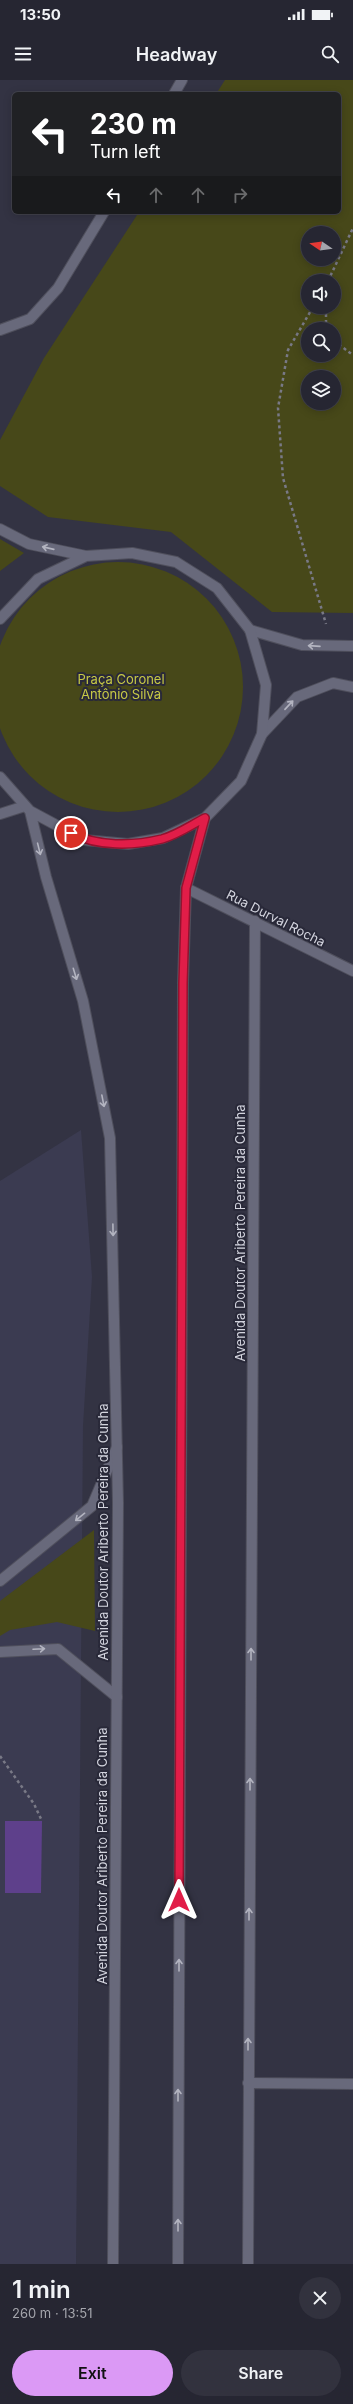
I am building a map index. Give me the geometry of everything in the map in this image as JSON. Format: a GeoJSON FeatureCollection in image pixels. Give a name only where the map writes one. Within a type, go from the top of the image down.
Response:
{"type":"FeatureCollection","features":[{"type":"Feature","properties":{"kind":"main road"},"geometry":{"type":"LineString","coordinates":[[175,92],[182,80]]}},
{"type":"Feature","properties":{"kind":"main road"},"geometry":{"type":"LineString","coordinates":[[0,330],[30,319],[58,288],[103,214]]}},
{"type":"Feature","properties":{"kind":"main road"},"geometry":{"type":"LineString","coordinates":[[0,529],[29,544],[86,556],[132,553],[176,562],[217,588],[250,630],[266,685],[262,734]]}},
{"type":"Feature","properties":{"kind":"main road"},"geometry":{"type":"LineString","coordinates":[[0,619],[38,579],[86,556]]}},
{"type":"Feature","properties":{"kind":"main road"},"geometry":{"type":"LineString","coordinates":[[250,630],[302,645],[332,647],[353,646]]}},
{"type":"Feature","properties":{"kind":"main road"},"geometry":{"type":"LineString","coordinates":[[0,776],[27,809],[84,840],[128,844],[164,838],[205,818],[241,781],[262,734],[297,697],[333,683],[353,687]]}},
{"type":"Feature","properties":{"kind":"main road"},"geometry":{"type":"LineString","coordinates":[[0,814],[27,809]]}},
{"type":"Feature","properties":{"kind":"main road","name":"Avenida Doutor Ariberto Pereira da Cunha"},"geometry":{"type":"LineString","coordinates":[[27,809],[83,1001],[110,1138],[117,1447],[113,2264]]}},
{"type":"Feature","properties":{"kind":"main road"},"geometry":{"type":"LineString","coordinates":[[178,2264],[183,983],[186,888],[205,818]]}},
{"type":"Feature","properties":{"kind":"main road","name":"Rua Durval Rocha"},"geometry":{"type":"LineString","coordinates":[[186,888],[353,971]]}},
{"type":"Feature","properties":{"kind":"main road","name":"Avenida Doutor Ariberto Pereira da Cunha"},"geometry":{"type":"LineString","coordinates":[[248,2264],[255,921]]}},
{"type":"Feature","properties":{"kind":"main road"},"geometry":{"type":"LineString","coordinates":[[0,1581],[92,1506],[117,1447]]}},
{"type":"Feature","properties":{"kind":"main road"},"geometry":{"type":"LineString","coordinates":[[0,1652],[58,1648],[116,1697]]}},
{"type":"Feature","properties":{"kind":"main road"},"geometry":{"type":"LineString","coordinates":[[248,2083],[353,2084]]}},
{"type":"Feature","properties":{"kind":"path"},"geometry":{"type":"LineString","coordinates":[[331,274],[353,228]]}},
{"type":"Feature","properties":{"kind":"path"},"geometry":{"type":"LineString","coordinates":[[309,314],[288,350],[278,408],[283,478],[332,647]]}},
{"type":"Feature","properties":{"kind":"path"},"geometry":{"type":"LineString","coordinates":[[341,346],[353,354]]}},
{"type":"Feature","properties":{"kind":"path"},"geometry":{"type":"LineString","coordinates":[[0,1756],[34,1804],[42,1821]]}},
{"type":"Feature","properties":{"kind":"shaded area"},"geometry":{"type":"Polygon","coordinates":[[[81,1130],[92,1277],[83,1426],[76,2264],[0,2264],[0,1181],[81,1130]]]}},
{"type":"Feature","properties":{"kind":"green space"},"geometry":{"type":"Polygon","coordinates":[[[225,80],[353,80],[353,613],[272,612],[171,532],[48,517],[0,486],[0,440],[44,358],[138,214],[341,214],[341,92],[217,92],[225,80]]]}},
{"type":"Feature","properties":{"kind":"green space"},"geometry":{"type":"Polygon","coordinates":[[[0,539],[24,553],[0,571],[0,539]]]}},
{"type":"Feature","properties":{"kind":"green space","name":"Praça Coronel Antônio Silva"},"geometry":{"type":"Polygon","coordinates":[[[118,562],[142,565],[166,572],[187,583],[206,599],[222,618],[228,628],[237,651],[243,687],[240,711],[233,735],[222,756],[206,775],[187,791],[166,802],[142,809],[118,812],[94,809],[70,802],[49,791],[30,775],[14,756],[3,735],[-1,723],[-1,651],[8,628],[14,618],[30,599],[49,583],[70,572],[94,565],[118,562]]]}},
{"type":"Feature","properties":{"kind":"green space"},"geometry":{"type":"Polygon","coordinates":[[[94,1530],[95,1631],[57,1622],[10,1630],[0,1636],[0,1601],[94,1530]]]}},
{"type":"Feature","properties":{"kind":"building"},"geometry":{"type":"Polygon","coordinates":[[[5,1821],[42,1821],[41,1893],[5,1893],[5,1821]]]}},
{"type":"Feature","properties":{"kind":"route"},"geometry":{"type":"LineString","coordinates":[[71,833],[84,840],[128,844],[164,838],[205,818],[186,888],[183,983],[179,1900]]}}]}
